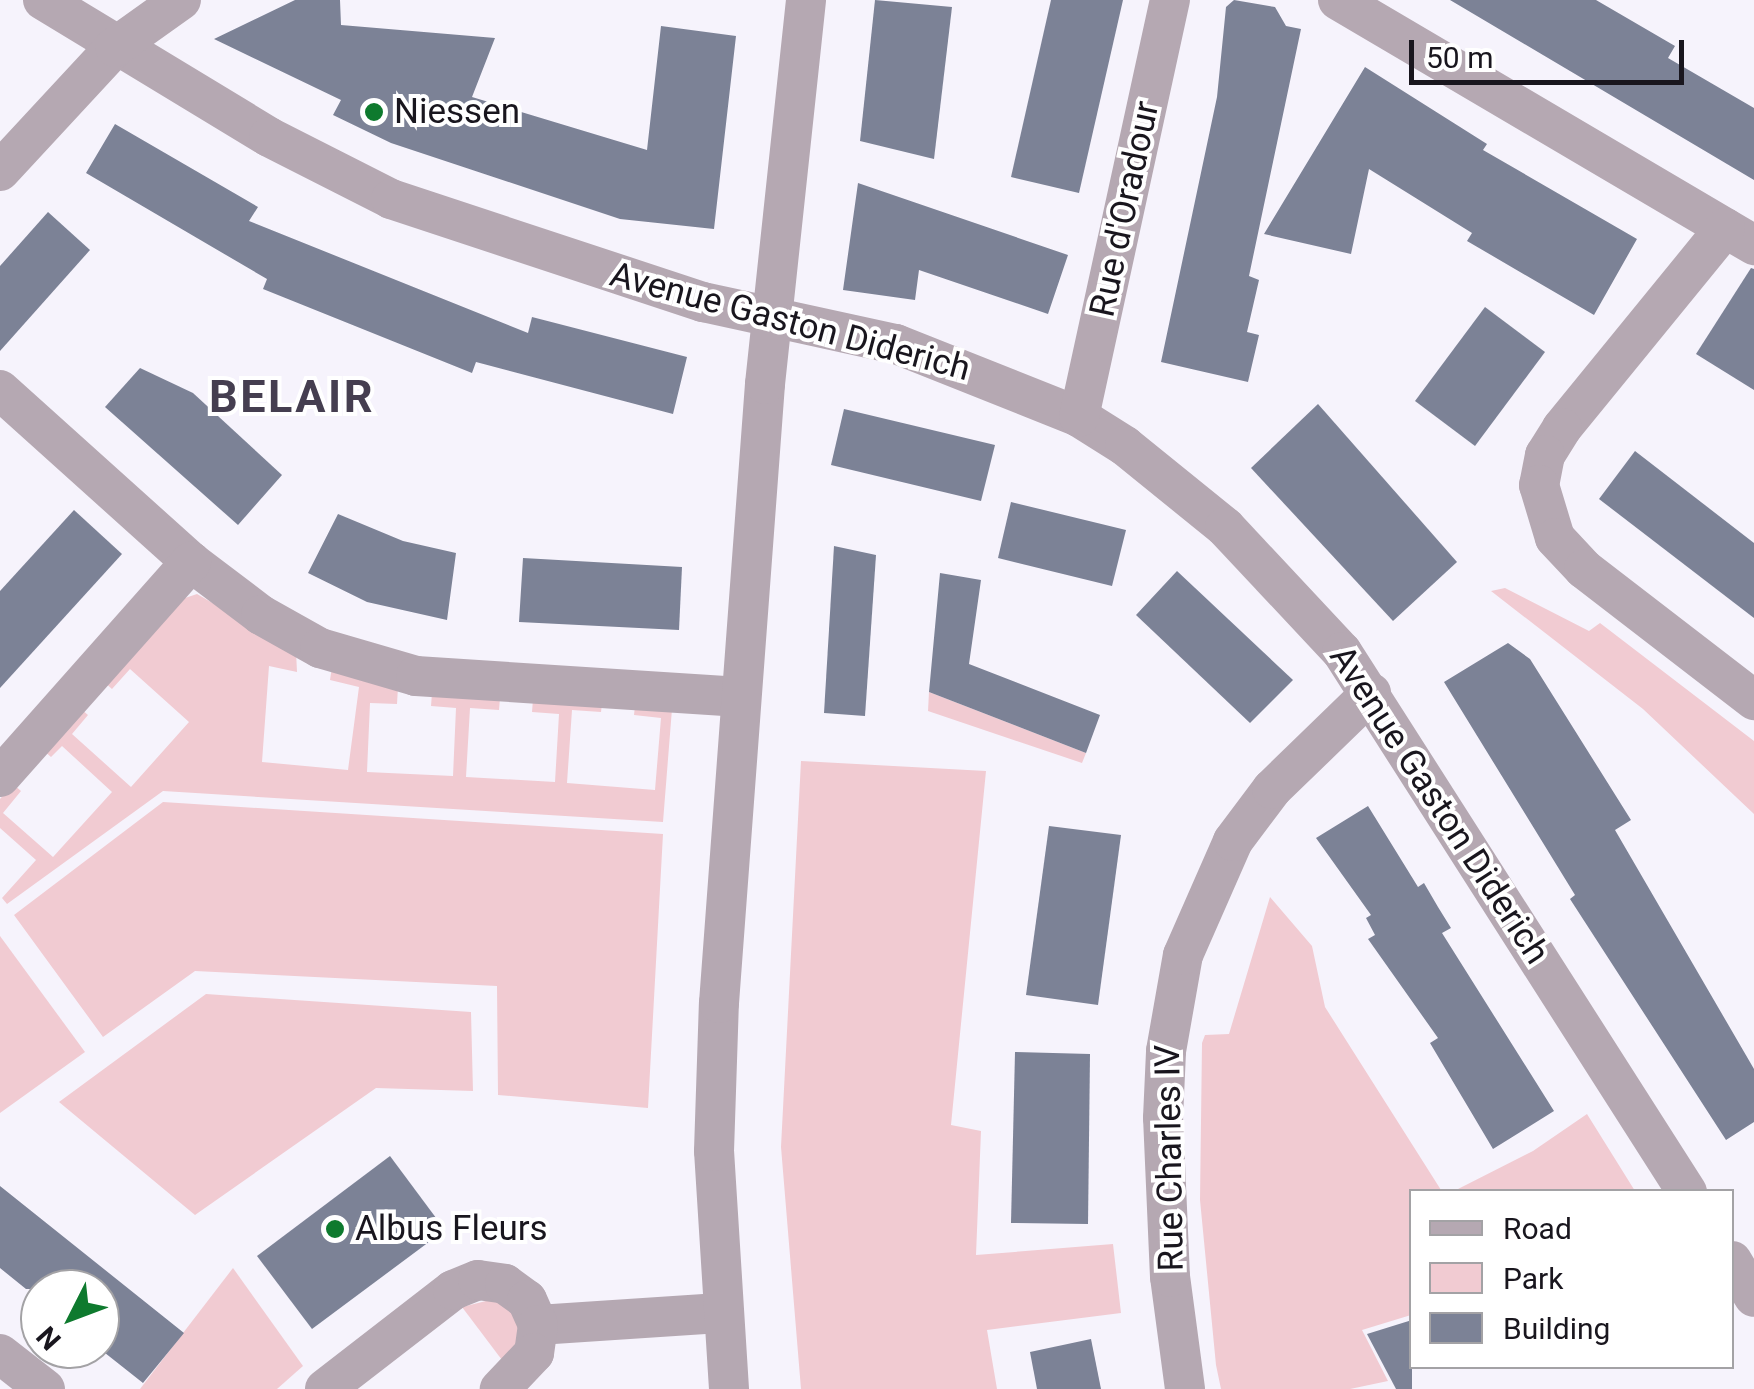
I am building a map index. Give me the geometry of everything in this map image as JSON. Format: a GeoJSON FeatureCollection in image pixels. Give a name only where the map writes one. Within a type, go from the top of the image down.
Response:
{"type":"FeatureCollection","features":[{"type":"Feature","properties":{"kind":"street","name":"Avenue Gaston Diderich"},"geometry":{"type":"LineString","coordinates":[[44,0],[115,47],[391,199],[481,234],[771,318],[896,344],[1079,417],[1225,527],[1300,603],[1371,693],[1685,1189]]}},
{"type":"Feature","properties":{"kind":"street"},"geometry":{"type":"LineString","coordinates":[[0,171],[115,47],[180,0]]}},
{"type":"Feature","properties":{"kind":"street"},"geometry":{"type":"LineString","coordinates":[[730,1389],[720,1313],[715,1132],[740,697],[771,318],[806,0]]}},
{"type":"Feature","properties":{"kind":"street","name":"Rue d'Oradour"},"geometry":{"type":"LineString","coordinates":[[1079,417],[1170,0]]}},
{"type":"Feature","properties":{"kind":"street"},"geometry":{"type":"LineString","coordinates":[[1338,0],[1739,237],[1562,428],[1539,485],[1555,538],[1584,569],[1754,700]]}},
{"type":"Feature","properties":{"kind":"street"},"geometry":{"type":"LineString","coordinates":[[0,390],[191,562],[262,615],[370,666],[416,676],[740,697]]}},
{"type":"Feature","properties":{"kind":"street"},"geometry":{"type":"LineString","coordinates":[[0,777],[191,562]]}},
{"type":"Feature","properties":{"kind":"street","name":"Rue Charles IV"},"geometry":{"type":"LineString","coordinates":[[1185,1389],[1170,1277],[1163,1118],[1169,1024],[1183,955],[1233,841],[1272,789],[1371,693]]}},
{"type":"Feature","properties":{"kind":"street"},"geometry":{"type":"LineString","coordinates":[[1734,1264],[1754,1297]]}},
{"type":"Feature","properties":{"kind":"street"},"geometry":{"type":"LineString","coordinates":[[324,1389],[453,1290],[478,1280],[505,1284],[527,1300],[538,1326],[534,1353],[500,1389]]}},
{"type":"Feature","properties":{"kind":"street"},"geometry":{"type":"LineString","coordinates":[[538,1326],[720,1313]]}},
{"type":"Feature","properties":{"kind":"street"},"geometry":{"type":"LineString","coordinates":[[0,1354],[44,1389]]}},
{"type":"Feature","properties":{"kind":"green space"},"geometry":{"type":"Polygon","coordinates":[[[1505,588],[1589,631],[1600,623],[1754,741],[1754,814],[1643,709],[1491,591],[1505,588]]]}},
{"type":"Feature","properties":{"kind":"green space"},"geometry":{"type":"Polygon","coordinates":[[[197,594],[296,651],[297,672],[269,666],[262,762],[348,770],[359,687],[330,680],[332,667],[398,687],[397,704],[370,703],[367,772],[453,776],[456,708],[431,706],[432,693],[500,698],[499,710],[470,708],[466,777],[555,782],[559,714],[532,712],[533,699],[602,704],[601,712],[572,710],[567,783],[655,790],[661,718],[634,715],[635,706],[672,709],[663,822],[163,791],[7,904],[2,898],[36,860],[0,828],[0,799],[13,784],[21,791],[3,813],[53,857],[112,792],[62,746],[51,757],[43,750],[81,709],[88,715],[72,734],[131,787],[189,722],[130,669],[112,689],[104,682],[185,598],[197,594]]]}},
{"type":"Feature","properties":{"kind":"green space"},"geometry":{"type":"Polygon","coordinates":[[[929,692],[1086,753],[1082,763],[928,711],[929,692]]]}},
{"type":"Feature","properties":{"kind":"green space"},"geometry":{"type":"Polygon","coordinates":[[[801,761],[986,771],[951,1125],[981,1131],[976,1255],[1113,1244],[1121,1313],[987,1330],[997,1389],[801,1389],[781,1147],[801,761]]]}},
{"type":"Feature","properties":{"kind":"green space"},"geometry":{"type":"Polygon","coordinates":[[[163,802],[663,834],[648,1108],[498,1095],[497,986],[195,971],[103,1037],[14,915],[163,802]]]}},
{"type":"Feature","properties":{"kind":"green space"},"geometry":{"type":"Polygon","coordinates":[[[1270,897],[1312,946],[1325,1007],[1440,1189],[1409,1189],[1409,1316],[1362,1330],[1388,1381],[1350,1389],[1221,1389],[1200,1200],[1202,1043],[1205,1035],[1229,1034],[1270,897]]]}},
{"type":"Feature","properties":{"kind":"green space"},"geometry":{"type":"Polygon","coordinates":[[[0,936],[85,1052],[0,1113],[0,936]]]}},
{"type":"Feature","properties":{"kind":"green space"},"geometry":{"type":"Polygon","coordinates":[[[206,994],[471,1012],[473,1091],[376,1088],[195,1215],[59,1102],[206,994]]]}},
{"type":"Feature","properties":{"kind":"green space"},"geometry":{"type":"Polygon","coordinates":[[[1587,1114],[1634,1189],[1458,1189],[1533,1151],[1587,1114]]]}},
{"type":"Feature","properties":{"kind":"green space"},"geometry":{"type":"Polygon","coordinates":[[[233,1268],[303,1366],[277,1389],[140,1389],[233,1268]]]}},
{"type":"Feature","properties":{"kind":"green space"},"geometry":{"type":"Polygon","coordinates":[[[494,1299],[513,1308],[524,1335],[505,1364],[462,1307],[494,1299]]]}},
{"type":"Feature","properties":{"kind":"building"},"geometry":{"type":"Polygon","coordinates":[[[295,0],[340,0],[341,25],[495,38],[472,97],[647,150],[661,26],[736,36],[714,229],[620,219],[391,143],[333,115],[341,100],[214,39],[295,0]]]}},
{"type":"Feature","properties":{"kind":"building"},"geometry":{"type":"Polygon","coordinates":[[[875,0],[952,7],[934,159],[860,141],[875,0]]]}},
{"type":"Feature","properties":{"kind":"building"},"geometry":{"type":"Polygon","coordinates":[[[1051,0],[1123,0],[1079,193],[1011,177],[1051,0]]]}},
{"type":"Feature","properties":{"kind":"building"},"geometry":{"type":"Polygon","coordinates":[[[1234,0],[1275,7],[1286,26],[1301,29],[1249,276],[1259,280],[1247,332],[1259,335],[1248,382],[1161,362],[1217,97],[1226,7],[1234,0]]]}},
{"type":"Feature","properties":{"kind":"building"},"geometry":{"type":"Polygon","coordinates":[[[1450,0],[1596,0],[1675,46],[1668,58],[1754,108],[1754,180],[1450,0]]]}},
{"type":"Feature","properties":{"kind":"building"},"geometry":{"type":"Polygon","coordinates":[[[1365,67],[1487,144],[1483,150],[1637,239],[1594,315],[1467,241],[1472,233],[1369,169],[1351,254],[1264,234],[1365,67]]]}},
{"type":"Feature","properties":{"kind":"building"},"geometry":{"type":"Polygon","coordinates":[[[115,124],[258,207],[249,221],[528,333],[532,317],[687,357],[673,414],[476,362],[472,373],[263,289],[267,279],[86,173],[115,124]]]}},
{"type":"Feature","properties":{"kind":"building"},"geometry":{"type":"Polygon","coordinates":[[[858,183],[1068,255],[1048,314],[919,270],[915,300],[843,290],[858,183]]]}},
{"type":"Feature","properties":{"kind":"building"},"geometry":{"type":"Polygon","coordinates":[[[48,212],[90,250],[0,351],[0,266],[48,212]]]}},
{"type":"Feature","properties":{"kind":"building"},"geometry":{"type":"Polygon","coordinates":[[[1751,268],[1754,269],[1754,390],[1696,354],[1751,268]]]}},
{"type":"Feature","properties":{"kind":"building"},"geometry":{"type":"Polygon","coordinates":[[[1485,307],[1545,352],[1475,446],[1415,401],[1485,307]]]}},
{"type":"Feature","properties":{"kind":"building"},"geometry":{"type":"Polygon","coordinates":[[[140,368],[193,393],[282,475],[238,525],[105,407],[140,368]]]}},
{"type":"Feature","properties":{"kind":"building"},"geometry":{"type":"Polygon","coordinates":[[[1318,404],[1457,562],[1393,621],[1251,468],[1318,404]]]}},
{"type":"Feature","properties":{"kind":"building"},"geometry":{"type":"Polygon","coordinates":[[[844,409],[995,445],[981,501],[831,465],[844,409]]]}},
{"type":"Feature","properties":{"kind":"building"},"geometry":{"type":"Polygon","coordinates":[[[1635,451],[1754,543],[1754,618],[1599,499],[1635,451]]]}},
{"type":"Feature","properties":{"kind":"building"},"geometry":{"type":"Polygon","coordinates":[[[1011,502],[1126,530],[1112,586],[998,558],[1011,502]]]}},
{"type":"Feature","properties":{"kind":"building"},"geometry":{"type":"Polygon","coordinates":[[[74,510],[122,554],[0,688],[0,591],[74,510]]]}},
{"type":"Feature","properties":{"kind":"building"},"geometry":{"type":"Polygon","coordinates":[[[338,514],[403,541],[456,553],[447,620],[367,602],[308,573],[338,514]]]}},
{"type":"Feature","properties":{"kind":"building"},"geometry":{"type":"Polygon","coordinates":[[[834,546],[876,555],[865,716],[824,713],[834,546]]]}},
{"type":"Feature","properties":{"kind":"building"},"geometry":{"type":"Polygon","coordinates":[[[523,558],[682,567],[679,630],[519,622],[523,558]]]}},
{"type":"Feature","properties":{"kind":"building"},"geometry":{"type":"Polygon","coordinates":[[[1177,571],[1293,680],[1250,723],[1136,615],[1177,571]]]}},
{"type":"Feature","properties":{"kind":"building"},"geometry":{"type":"Polygon","coordinates":[[[940,573],[981,580],[969,664],[1100,715],[1086,753],[929,692],[940,573]]]}},
{"type":"Feature","properties":{"kind":"building"},"geometry":{"type":"Polygon","coordinates":[[[1508,643],[1530,659],[1631,820],[1615,830],[1754,1069],[1754,1122],[1726,1140],[1570,899],[1575,895],[1444,682],[1508,643]]]}},
{"type":"Feature","properties":{"kind":"building"},"geometry":{"type":"Polygon","coordinates":[[[1368,806],[1418,887],[1424,883],[1451,928],[1442,933],[1554,1111],[1493,1149],[1430,1043],[1438,1038],[1368,939],[1375,935],[1366,918],[1371,915],[1316,838],[1368,806]]]}},
{"type":"Feature","properties":{"kind":"building"},"geometry":{"type":"Polygon","coordinates":[[[1049,826],[1121,835],[1098,1005],[1026,995],[1049,826]]]}},
{"type":"Feature","properties":{"kind":"building"},"geometry":{"type":"Polygon","coordinates":[[[1015,1052],[1090,1054],[1088,1224],[1011,1223],[1015,1052]]]}},
{"type":"Feature","properties":{"kind":"building"},"geometry":{"type":"Polygon","coordinates":[[[390,1156],[445,1230],[312,1329],[257,1256],[390,1156]]]}},
{"type":"Feature","properties":{"kind":"building"},"geometry":{"type":"Polygon","coordinates":[[[0,1186],[104,1269],[20,1269],[20,1284],[0,1268],[0,1186]]]}},
{"type":"Feature","properties":{"kind":"building"},"geometry":{"type":"Polygon","coordinates":[[[120,1282],[184,1333],[143,1383],[120,1365],[120,1282]]]}},
{"type":"Feature","properties":{"kind":"building"},"geometry":{"type":"Polygon","coordinates":[[[1409,1321],[1412,1389],[1396,1389],[1367,1334],[1409,1321]]]}},
{"type":"Feature","properties":{"kind":"building"},"geometry":{"type":"Polygon","coordinates":[[[1091,1339],[1101,1389],[1037,1389],[1030,1352],[1091,1339]]]}},
{"type":"Feature","properties":{"kind":"place","name":"Niessen"},"geometry":{"type":"Point","coordinates":[374,112]}},
{"type":"Feature","properties":{"kind":"place","name":"Albus Fleurs"},"geometry":{"type":"Point","coordinates":[335,1229]}},
{"type":"Feature","properties":{"kind":"district","name":"BELAIR"},"geometry":{"type":"Point","coordinates":[292,397]}}]}
